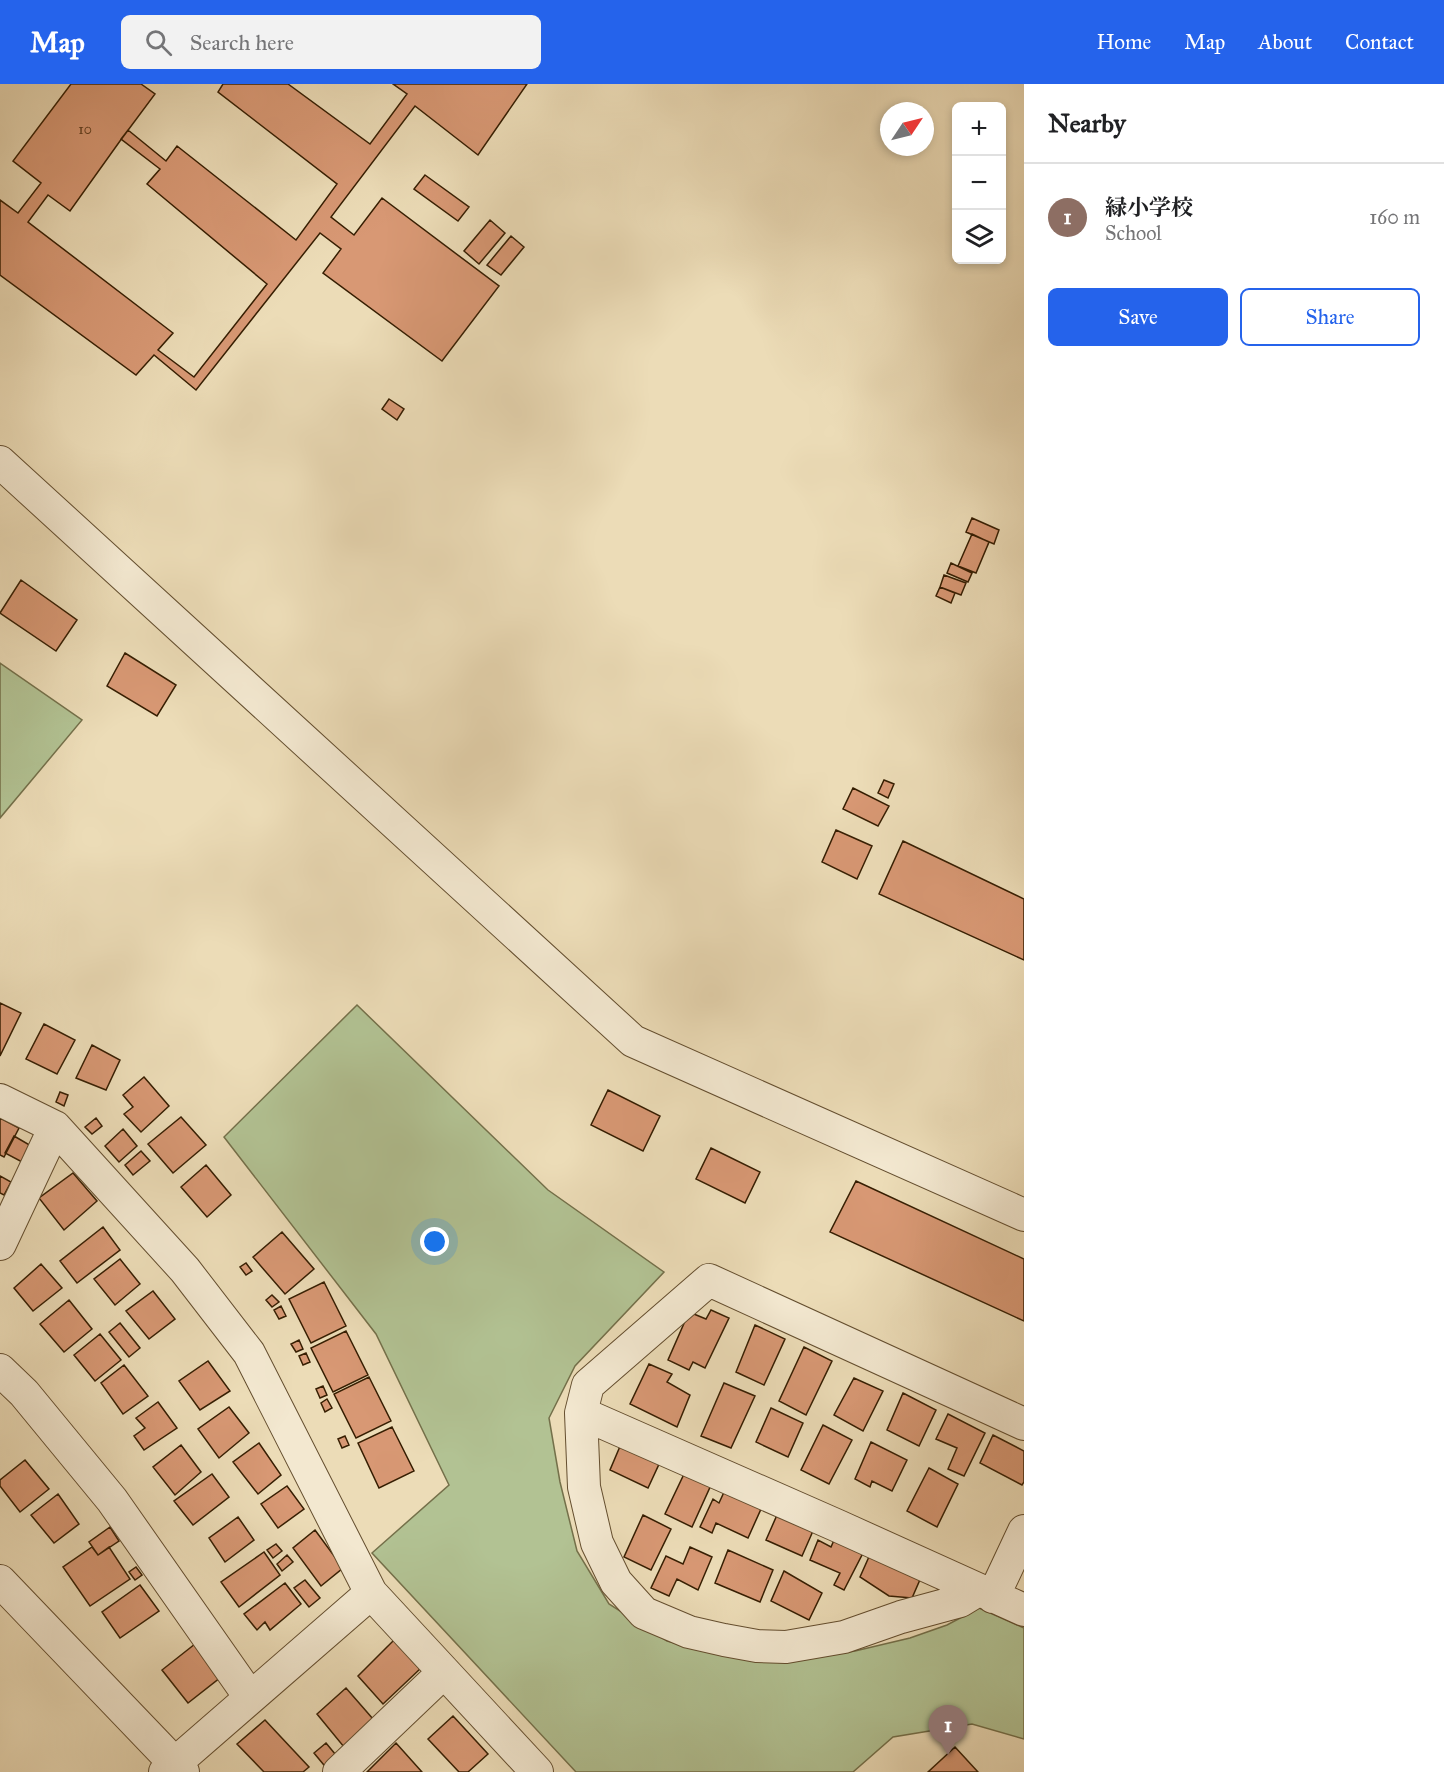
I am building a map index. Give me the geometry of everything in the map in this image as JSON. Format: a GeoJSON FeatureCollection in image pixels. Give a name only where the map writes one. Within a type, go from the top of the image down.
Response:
{"type":"FeatureCollection","features":[{"type":"Feature","properties":{"kind":"street"},"geometry":{"type":"LineString","coordinates":[[0,462],[633,1041],[1024,1215]]}},
{"type":"Feature","properties":{"kind":"street"},"geometry":{"type":"LineString","coordinates":[[0,1100],[55,1128],[185,1270],[249,1353],[371,1593],[537,1772]]}},
{"type":"Feature","properties":{"kind":"street"},"geometry":{"type":"LineString","coordinates":[[0,1244],[55,1128]]}},
{"type":"Feature","properties":{"kind":"street"},"geometry":{"type":"LineString","coordinates":[[1024,1424],[709,1280],[588,1385],[581,1413],[585,1487],[597,1543],[616,1582],[645,1613],[689,1632],[756,1646],[786,1647],[844,1637],[901,1617],[986,1594],[1024,1531]]}},
{"type":"Feature","properties":{"kind":"street"},"geometry":{"type":"LineString","coordinates":[[0,1370],[24,1393],[112,1500],[250,1697]]}},
{"type":"Feature","properties":{"kind":"street"},"geometry":{"type":"LineString","coordinates":[[581,1413],[1024,1610]]}},
{"type":"Feature","properties":{"kind":"street"},"geometry":{"type":"LineString","coordinates":[[0,1581],[174,1769],[250,1697],[371,1593]]}},
{"type":"Feature","properties":{"kind":"street"},"geometry":{"type":"LineString","coordinates":[[339,1772],[444,1672]]}},
{"type":"Feature","properties":{"kind":"green space"},"geometry":{"type":"Polygon","coordinates":[[[0,663],[82,720],[0,818],[0,663]]]}},
{"type":"Feature","properties":{"kind":"green space"},"geometry":{"type":"Polygon","coordinates":[[[357,1005],[548,1190],[664,1272],[575,1366],[549,1418],[560,1482],[577,1551],[609,1604],[667,1641],[718,1654],[811,1658],[855,1651],[910,1638],[947,1625],[979,1608],[1024,1628],[1024,1739],[972,1724],[893,1737],[853,1772],[576,1772],[372,1553],[449,1485],[376,1334],[224,1137],[357,1005]]]}},
{"type":"Feature","properties":{"kind":"building"},"geometry":{"type":"Polygon","coordinates":[[[71,84],[141,84],[155,94],[128,130],[166,161],[177,146],[296,240],[337,184],[218,92],[223,84],[288,84],[370,144],[407,94],[393,84],[527,84],[478,155],[415,106],[331,217],[354,235],[382,198],[499,286],[442,361],[323,273],[341,249],[320,233],[196,390],[154,355],[136,375],[0,275],[0,200],[18,213],[41,183],[13,161],[71,84]],[[121,139],[70,211],[48,195],[28,222],[173,333],[158,350],[194,377],[267,284],[147,184],[160,169],[121,139]]]}},
{"type":"Feature","properties":{"kind":"building"},"geometry":{"type":"Polygon","coordinates":[[[425,175],[469,207],[458,221],[414,189],[425,175]]]}},
{"type":"Feature","properties":{"kind":"building"},"geometry":{"type":"Polygon","coordinates":[[[490,220],[505,233],[479,264],[464,251],[490,220]]]}},
{"type":"Feature","properties":{"kind":"building"},"geometry":{"type":"Polygon","coordinates":[[[511,236],[524,247],[501,275],[487,265],[511,236]]]}},
{"type":"Feature","properties":{"kind":"building"},"geometry":{"type":"Polygon","coordinates":[[[389,399],[404,409],[397,420],[382,409],[389,399]]]}},
{"type":"Feature","properties":{"kind":"building"},"geometry":{"type":"Polygon","coordinates":[[[972,518],[999,530],[994,544],[966,532],[972,518]]]}},
{"type":"Feature","properties":{"kind":"building"},"geometry":{"type":"Polygon","coordinates":[[[972,534],[989,542],[976,573],[958,566],[972,534]]]}},
{"type":"Feature","properties":{"kind":"building"},"geometry":{"type":"Polygon","coordinates":[[[951,563],[972,573],[968,582],[947,573],[951,563]]]}},
{"type":"Feature","properties":{"kind":"building"},"geometry":{"type":"Polygon","coordinates":[[[944,575],[966,583],[961,595],[940,587],[944,575]]]}},
{"type":"Feature","properties":{"kind":"building"},"geometry":{"type":"Polygon","coordinates":[[[21,580],[77,620],[56,651],[0,613],[21,580]]]}},
{"type":"Feature","properties":{"kind":"building"},"geometry":{"type":"Polygon","coordinates":[[[940,587],[955,593],[951,603],[936,596],[940,587]]]}},
{"type":"Feature","properties":{"kind":"building"},"geometry":{"type":"Polygon","coordinates":[[[125,653],[176,685],[157,716],[107,686],[125,653]]]}},
{"type":"Feature","properties":{"kind":"building"},"geometry":{"type":"Polygon","coordinates":[[[884,780],[894,784],[888,798],[878,793],[884,780]]]}},
{"type":"Feature","properties":{"kind":"building"},"geometry":{"type":"Polygon","coordinates":[[[853,788],[889,806],[878,826],[843,809],[853,788]]]}},
{"type":"Feature","properties":{"kind":"building"},"geometry":{"type":"Polygon","coordinates":[[[836,830],[872,846],[857,879],[822,862],[836,830]]]}},
{"type":"Feature","properties":{"kind":"building"},"geometry":{"type":"Polygon","coordinates":[[[903,841],[1024,899],[1024,960],[879,894],[903,841]]]}},
{"type":"Feature","properties":{"kind":"building"},"geometry":{"type":"Polygon","coordinates":[[[0,1003],[21,1013],[0,1056],[0,1003]]]}},
{"type":"Feature","properties":{"kind":"building"},"geometry":{"type":"Polygon","coordinates":[[[44,1024],[75,1040],[57,1074],[26,1059],[44,1024]]]}},
{"type":"Feature","properties":{"kind":"building"},"geometry":{"type":"Polygon","coordinates":[[[92,1045],[120,1060],[106,1090],[76,1078],[92,1045]]]}},
{"type":"Feature","properties":{"kind":"building"},"geometry":{"type":"Polygon","coordinates":[[[144,1077],[169,1106],[141,1132],[124,1114],[133,1107],[123,1095],[144,1077]]]}},
{"type":"Feature","properties":{"kind":"building"},"geometry":{"type":"Polygon","coordinates":[[[608,1090],[660,1116],[643,1151],[591,1125],[608,1090]]]}},
{"type":"Feature","properties":{"kind":"building"},"geometry":{"type":"Polygon","coordinates":[[[60,1092],[68,1095],[64,1106],[56,1102],[60,1092]]]}},
{"type":"Feature","properties":{"kind":"building"},"geometry":{"type":"Polygon","coordinates":[[[181,1117],[206,1145],[173,1173],[148,1144],[181,1117]]]}},
{"type":"Feature","properties":{"kind":"building"},"geometry":{"type":"Polygon","coordinates":[[[0,1118],[19,1128],[4,1157],[0,1155],[0,1118]]]}},
{"type":"Feature","properties":{"kind":"building"},"geometry":{"type":"Polygon","coordinates":[[[96,1118],[102,1126],[92,1134],[85,1127],[96,1118]]]}},
{"type":"Feature","properties":{"kind":"building"},"geometry":{"type":"Polygon","coordinates":[[[123,1129],[137,1146],[119,1162],[105,1146],[123,1129]]]}},
{"type":"Feature","properties":{"kind":"building"},"geometry":{"type":"Polygon","coordinates":[[[14,1136],[33,1147],[24,1163],[5,1153],[14,1136]]]}},
{"type":"Feature","properties":{"kind":"building"},"geometry":{"type":"Polygon","coordinates":[[[711,1148],[760,1172],[745,1203],[696,1179],[711,1148]]]}},
{"type":"Feature","properties":{"kind":"building"},"geometry":{"type":"Polygon","coordinates":[[[141,1151],[150,1161],[133,1175],[125,1165],[141,1151]]]}},
{"type":"Feature","properties":{"kind":"building"},"geometry":{"type":"Polygon","coordinates":[[[206,1165],[231,1195],[207,1217],[181,1187],[206,1165]]]}},
{"type":"Feature","properties":{"kind":"building"},"geometry":{"type":"Polygon","coordinates":[[[73,1173],[97,1201],[64,1230],[39,1198],[73,1173]]]}},
{"type":"Feature","properties":{"kind":"building"},"geometry":{"type":"Polygon","coordinates":[[[0,1176],[11,1182],[4,1195],[0,1193],[0,1176]]]}},
{"type":"Feature","properties":{"kind":"building"},"geometry":{"type":"Polygon","coordinates":[[[856,1181],[1024,1259],[1024,1321],[830,1232],[856,1181]]]}},
{"type":"Feature","properties":{"kind":"building"},"geometry":{"type":"Polygon","coordinates":[[[103,1227],[120,1250],[77,1283],[60,1261],[103,1227]]]}},
{"type":"Feature","properties":{"kind":"building"},"geometry":{"type":"Polygon","coordinates":[[[282,1232],[314,1269],[285,1294],[253,1257],[282,1232]]]}},
{"type":"Feature","properties":{"kind":"building"},"geometry":{"type":"Polygon","coordinates":[[[120,1259],[140,1284],[115,1305],[94,1279],[120,1259]]]}},
{"type":"Feature","properties":{"kind":"building"},"geometry":{"type":"Polygon","coordinates":[[[246,1263],[252,1271],[246,1275],[240,1267],[246,1263]]]}},
{"type":"Feature","properties":{"kind":"building"},"geometry":{"type":"Polygon","coordinates":[[[41,1264],[62,1288],[33,1311],[14,1288],[41,1264]]]}},
{"type":"Feature","properties":{"kind":"building"},"geometry":{"type":"Polygon","coordinates":[[[324,1282],[346,1326],[311,1343],[289,1299],[324,1282]]]}},
{"type":"Feature","properties":{"kind":"building"},"geometry":{"type":"Polygon","coordinates":[[[153,1291],[175,1319],[149,1339],[126,1311],[153,1291]]]}},
{"type":"Feature","properties":{"kind":"building"},"geometry":{"type":"Polygon","coordinates":[[[272,1295],[279,1302],[272,1307],[266,1300],[272,1295]]]}},
{"type":"Feature","properties":{"kind":"building"},"geometry":{"type":"Polygon","coordinates":[[[69,1300],[92,1329],[64,1352],[40,1324],[69,1300]]]}},
{"type":"Feature","properties":{"kind":"building"},"geometry":{"type":"Polygon","coordinates":[[[281,1306],[286,1316],[279,1319],[274,1310],[281,1306]]]}},
{"type":"Feature","properties":{"kind":"building"},"geometry":{"type":"Polygon","coordinates":[[[711,1310],[729,1318],[705,1368],[693,1362],[689,1370],[668,1360],[689,1312],[706,1319],[711,1310]]]}},
{"type":"Feature","properties":{"kind":"building"},"geometry":{"type":"Polygon","coordinates":[[[120,1323],[140,1348],[129,1357],[109,1332],[120,1323]]]}},
{"type":"Feature","properties":{"kind":"building"},"geometry":{"type":"Polygon","coordinates":[[[755,1325],[785,1339],[764,1385],[736,1372],[755,1325]]]}},
{"type":"Feature","properties":{"kind":"building"},"geometry":{"type":"Polygon","coordinates":[[[346,1331],[368,1375],[333,1392],[311,1348],[346,1331]]]}},
{"type":"Feature","properties":{"kind":"building"},"geometry":{"type":"Polygon","coordinates":[[[100,1334],[121,1360],[95,1381],[74,1355],[100,1334]]]}},
{"type":"Feature","properties":{"kind":"building"},"geometry":{"type":"Polygon","coordinates":[[[299,1340],[303,1349],[296,1352],[291,1344],[299,1340]]]}},
{"type":"Feature","properties":{"kind":"building"},"geometry":{"type":"Polygon","coordinates":[[[804,1347],[832,1361],[806,1415],[779,1401],[804,1347]]]}},
{"type":"Feature","properties":{"kind":"building"},"geometry":{"type":"Polygon","coordinates":[[[306,1353],[310,1362],[303,1365],[299,1356],[306,1353]]]}},
{"type":"Feature","properties":{"kind":"building"},"geometry":{"type":"Polygon","coordinates":[[[208,1361],[230,1391],[200,1410],[179,1381],[208,1361]]]}},
{"type":"Feature","properties":{"kind":"building"},"geometry":{"type":"Polygon","coordinates":[[[649,1364],[672,1374],[667,1382],[690,1395],[677,1427],[630,1404],[649,1364]]]}},
{"type":"Feature","properties":{"kind":"building"},"geometry":{"type":"Polygon","coordinates":[[[124,1365],[148,1396],[123,1414],[101,1383],[124,1365]]]}},
{"type":"Feature","properties":{"kind":"building"},"geometry":{"type":"Polygon","coordinates":[[[369,1377],[391,1421],[356,1438],[334,1394],[369,1377]]]}},
{"type":"Feature","properties":{"kind":"building"},"geometry":{"type":"Polygon","coordinates":[[[854,1378],[883,1391],[863,1431],[834,1415],[854,1378]]]}},
{"type":"Feature","properties":{"kind":"building"},"geometry":{"type":"Polygon","coordinates":[[[724,1383],[755,1396],[731,1448],[701,1436],[724,1383]]]}},
{"type":"Feature","properties":{"kind":"building"},"geometry":{"type":"Polygon","coordinates":[[[323,1386],[327,1395],[320,1398],[316,1389],[323,1386]]]}},
{"type":"Feature","properties":{"kind":"building"},"geometry":{"type":"Polygon","coordinates":[[[903,1393],[936,1410],[919,1446],[887,1430],[903,1393]]]}},
{"type":"Feature","properties":{"kind":"building"},"geometry":{"type":"Polygon","coordinates":[[[327,1399],[332,1408],[325,1412],[321,1403],[327,1399]]]}},
{"type":"Feature","properties":{"kind":"building"},"geometry":{"type":"Polygon","coordinates":[[[158,1402],[177,1428],[144,1450],[134,1436],[145,1428],[136,1418],[158,1402]]]}},
{"type":"Feature","properties":{"kind":"building"},"geometry":{"type":"Polygon","coordinates":[[[229,1407],[249,1433],[219,1458],[198,1429],[229,1407]]]}},
{"type":"Feature","properties":{"kind":"building"},"geometry":{"type":"Polygon","coordinates":[[[771,1408],[803,1423],[788,1457],[756,1442],[771,1408]]]}},
{"type":"Feature","properties":{"kind":"building"},"geometry":{"type":"Polygon","coordinates":[[[948,1414],[985,1433],[964,1476],[948,1469],[957,1448],[936,1439],[948,1414]]]}},
{"type":"Feature","properties":{"kind":"building"},"geometry":{"type":"Polygon","coordinates":[[[823,1425],[852,1440],[829,1484],[801,1470],[823,1425]]]}},
{"type":"Feature","properties":{"kind":"building"},"geometry":{"type":"Polygon","coordinates":[[[392,1427],[414,1471],[379,1488],[358,1443],[392,1427]]]}},
{"type":"Feature","properties":{"kind":"building"},"geometry":{"type":"Polygon","coordinates":[[[993,1435],[1024,1451],[1024,1482],[1022,1485],[980,1463],[993,1435]]]}},
{"type":"Feature","properties":{"kind":"building"},"geometry":{"type":"Polygon","coordinates":[[[345,1436],[349,1445],[342,1448],[338,1439],[345,1436]]]}},
{"type":"Feature","properties":{"kind":"building"},"geometry":{"type":"Polygon","coordinates":[[[871,1442],[907,1460],[892,1491],[872,1481],[870,1487],[855,1479],[871,1442]]]}},
{"type":"Feature","properties":{"kind":"building"},"geometry":{"type":"Polygon","coordinates":[[[259,1443],[281,1475],[258,1494],[233,1462],[259,1443]]]}},
{"type":"Feature","properties":{"kind":"building"},"geometry":{"type":"Polygon","coordinates":[[[621,1444],[660,1462],[648,1488],[610,1470],[621,1444]]]}},
{"type":"Feature","properties":{"kind":"building"},"geometry":{"type":"Polygon","coordinates":[[[181,1445],[201,1472],[175,1495],[153,1467],[181,1445]]]}},
{"type":"Feature","properties":{"kind":"building"},"geometry":{"type":"Polygon","coordinates":[[[25,1460],[49,1489],[20,1512],[0,1486],[0,1480],[25,1460]]]}},
{"type":"Feature","properties":{"kind":"building"},"geometry":{"type":"Polygon","coordinates":[[[929,1468],[958,1484],[937,1527],[907,1511],[929,1468]]]}},
{"type":"Feature","properties":{"kind":"building"},"geometry":{"type":"Polygon","coordinates":[[[685,1472],[711,1485],[692,1527],[665,1514],[685,1472]]]}},
{"type":"Feature","properties":{"kind":"building"},"geometry":{"type":"Polygon","coordinates":[[[212,1474],[229,1497],[193,1525],[174,1501],[212,1474]]]}},
{"type":"Feature","properties":{"kind":"building"},"geometry":{"type":"Polygon","coordinates":[[[287,1486],[304,1509],[278,1528],[261,1504],[287,1486]]]}},
{"type":"Feature","properties":{"kind":"building"},"geometry":{"type":"Polygon","coordinates":[[[725,1490],[761,1509],[748,1538],[716,1523],[712,1533],[700,1527],[713,1499],[719,1503],[725,1490]]]}},
{"type":"Feature","properties":{"kind":"building"},"geometry":{"type":"Polygon","coordinates":[[[58,1494],[79,1524],[54,1543],[31,1515],[58,1494]]]}},
{"type":"Feature","properties":{"kind":"building"},"geometry":{"type":"Polygon","coordinates":[[[643,1515],[671,1529],[651,1570],[624,1557],[643,1515]]]}},
{"type":"Feature","properties":{"kind":"building"},"geometry":{"type":"Polygon","coordinates":[[[777,1515],[813,1531],[802,1556],[766,1540],[777,1515]]]}},
{"type":"Feature","properties":{"kind":"building"},"geometry":{"type":"Polygon","coordinates":[[[238,1517],[254,1540],[225,1562],[209,1538],[238,1517]]]}},
{"type":"Feature","properties":{"kind":"building"},"geometry":{"type":"Polygon","coordinates":[[[110,1527],[119,1541],[98,1555],[89,1542],[110,1527]]]}},
{"type":"Feature","properties":{"kind":"building"},"geometry":{"type":"Polygon","coordinates":[[[315,1530],[343,1568],[321,1586],[293,1548],[315,1530]]]}},
{"type":"Feature","properties":{"kind":"building"},"geometry":{"type":"Polygon","coordinates":[[[835,1538],[864,1551],[844,1590],[834,1585],[840,1573],[810,1560],[818,1540],[831,1547],[835,1538]]]}},
{"type":"Feature","properties":{"kind":"building"},"geometry":{"type":"Polygon","coordinates":[[[276,1544],[282,1551],[273,1558],[267,1550],[276,1544]]]}},
{"type":"Feature","properties":{"kind":"building"},"geometry":{"type":"Polygon","coordinates":[[[92,1547],[98,1555],[109,1547],[130,1579],[90,1606],[63,1567],[92,1547]]]}},
{"type":"Feature","properties":{"kind":"building"},"geometry":{"type":"Polygon","coordinates":[[[690,1547],[712,1557],[698,1590],[677,1579],[669,1596],[651,1588],[666,1556],[683,1564],[690,1547]]]}},
{"type":"Feature","properties":{"kind":"building"},"geometry":{"type":"Polygon","coordinates":[[[728,1550],[773,1570],[760,1602],[715,1583],[728,1550]]]}},
{"type":"Feature","properties":{"kind":"building"},"geometry":{"type":"Polygon","coordinates":[[[872,1550],[922,1575],[912,1598],[889,1596],[860,1577],[872,1550]]]}},
{"type":"Feature","properties":{"kind":"building"},"geometry":{"type":"Polygon","coordinates":[[[264,1552],[280,1575],[239,1607],[221,1582],[264,1552]]]}},
{"type":"Feature","properties":{"kind":"building"},"geometry":{"type":"Polygon","coordinates":[[[287,1555],[293,1562],[282,1571],[277,1564],[287,1555]]]}},
{"type":"Feature","properties":{"kind":"building"},"geometry":{"type":"Polygon","coordinates":[[[136,1567],[142,1575],[135,1580],[129,1572],[136,1567]]]}},
{"type":"Feature","properties":{"kind":"building"},"geometry":{"type":"Polygon","coordinates":[[[784,1571],[822,1593],[809,1620],[771,1601],[784,1571]]]}},
{"type":"Feature","properties":{"kind":"building"},"geometry":{"type":"Polygon","coordinates":[[[305,1580],[320,1598],[309,1607],[294,1588],[305,1580]]]}},
{"type":"Feature","properties":{"kind":"building"},"geometry":{"type":"Polygon","coordinates":[[[285,1583],[301,1604],[270,1630],[265,1622],[257,1630],[244,1614],[285,1583]]]}},
{"type":"Feature","properties":{"kind":"building"},"geometry":{"type":"Polygon","coordinates":[[[140,1585],[159,1611],[120,1638],[102,1612],[140,1585]]]}},
{"type":"Feature","properties":{"kind":"building"},"geometry":{"type":"Polygon","coordinates":[[[394,1640],[421,1668],[383,1704],[358,1676],[394,1640]]]}},
{"type":"Feature","properties":{"kind":"building"},"geometry":{"type":"Polygon","coordinates":[[[195,1644],[221,1677],[188,1703],[162,1670],[195,1644]]]}},
{"type":"Feature","properties":{"kind":"building"},"geometry":{"type":"Polygon","coordinates":[[[346,1688],[373,1719],[344,1747],[317,1714],[346,1688]]]}},
{"type":"Feature","properties":{"kind":"building"},"geometry":{"type":"Polygon","coordinates":[[[453,1716],[488,1754],[468,1772],[459,1772],[428,1739],[453,1716]]]}},
{"type":"Feature","properties":{"kind":"building"},"geometry":{"type":"Polygon","coordinates":[[[265,1720],[309,1767],[303,1772],[264,1772],[237,1744],[265,1720]]]}},
{"type":"Feature","properties":{"kind":"building"},"geometry":{"type":"Polygon","coordinates":[[[326,1743],[340,1760],[328,1770],[314,1753],[326,1743]]]}},
{"type":"Feature","properties":{"kind":"building"},"geometry":{"type":"Polygon","coordinates":[[[396,1743],[422,1772],[367,1772],[396,1743]]]}},
{"type":"Feature","properties":{"kind":"building"},"geometry":{"type":"Polygon","coordinates":[[[955,1747],[978,1772],[928,1772],[955,1747]]]}},
{"type":"Feature","properties":{"kind":"place","name":"緑小学校"},"geometry":{"type":"Point","coordinates":[948,1755]}}]}
